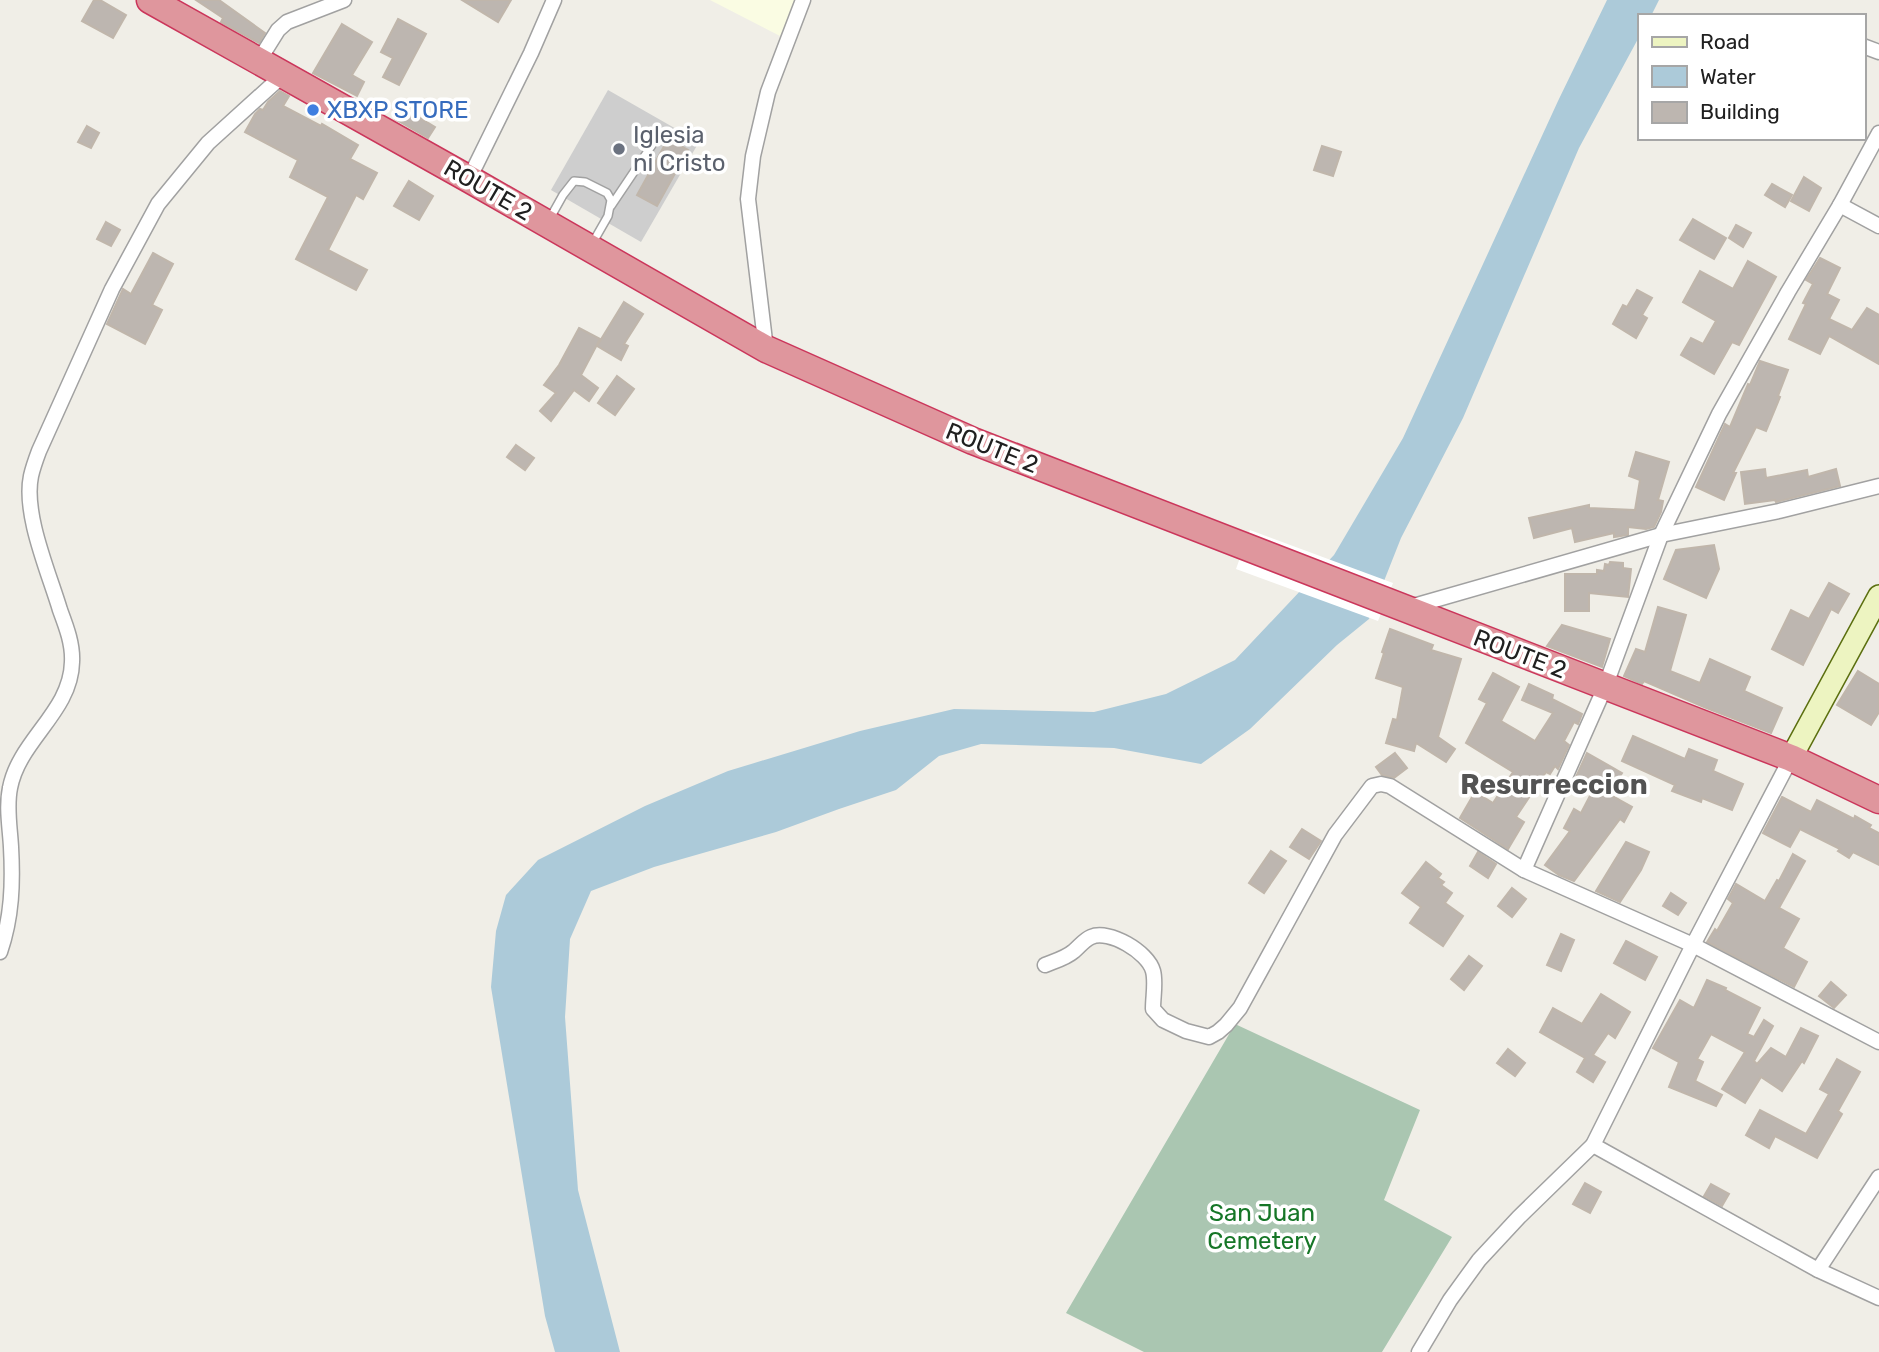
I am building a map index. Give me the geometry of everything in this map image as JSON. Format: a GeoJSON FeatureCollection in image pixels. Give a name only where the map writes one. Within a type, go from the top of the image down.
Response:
{"type":"FeatureCollection","features":[{"type":"Feature","properties":{"kind":"highway","name":"ROUTE 2"},"geometry":{"type":"LineString","coordinates":[[158,4],[766,349],[973,441],[1791,758],[1879,800]]}},
{"type":"Feature","properties":{"kind":"street"},"geometry":{"type":"LineString","coordinates":[[258,62],[278,30],[287,22],[344,0]]}},
{"type":"Feature","properties":{"kind":"street"},"geometry":{"type":"LineString","coordinates":[[469,179],[554,0]]}},
{"type":"Feature","properties":{"kind":"street"},"geometry":{"type":"LineString","coordinates":[[766,349],[748,199],[752,156],[773,80],[803,0]]}},
{"type":"Feature","properties":{"kind":"street"},"geometry":{"type":"LineString","coordinates":[[0,952],[8,926],[12,890],[9,789],[22,756],[58,705],[71,678],[69,638],[33,523],[31,477],[39,451],[112,289],[158,204],[208,143],[282,76]]}},
{"type":"Feature","properties":{"kind":"street"},"geometry":{"type":"LineString","coordinates":[[1524,870],[1605,687],[1661,535],[1719,414],[1879,133]]}},
{"type":"Feature","properties":{"kind":"street"},"geometry":{"type":"LineString","coordinates":[[1840,205],[1879,226]]}},
{"type":"Feature","properties":{"kind":"street"},"geometry":{"type":"LineString","coordinates":[[1395,605],[1661,535],[1779,511],[1879,486]]}},
{"type":"Feature","properties":{"kind":"street"},"geometry":{"type":"LineString","coordinates":[[1419,1352],[1450,1300],[1479,1260],[1593,1145],[1693,945],[1879,596]]}},
{"type":"Feature","properties":{"kind":"street"},"geometry":{"type":"LineString","coordinates":[[1045,965],[1062,959],[1093,936],[1108,937],[1129,944],[1152,968],[1153,1009],[1163,1020],[1200,1036],[1209,1037],[1218,1032],[1240,1008],[1335,835],[1372,786],[1390,786],[1524,870],[1693,945],[1879,1042]]}},
{"type":"Feature","properties":{"kind":"street"},"geometry":{"type":"LineString","coordinates":[[1593,1145],[1818,1269],[1879,1298]]}},
{"type":"Feature","properties":{"kind":"street"},"geometry":{"type":"LineString","coordinates":[[1818,1269],[1879,1177]]}},
{"type":"Feature","properties":{"kind":"lane"},"geometry":{"type":"LineString","coordinates":[[611,206],[652,145]]}},
{"type":"Feature","properties":{"kind":"lane"},"geometry":{"type":"LineString","coordinates":[[547,224],[574,181],[585,181],[607,193],[611,200],[608,216],[590,248]]}},
{"type":"Feature","properties":{"kind":"shaded area"},"geometry":{"type":"Polygon","coordinates":[[[710,0],[796,0],[780,36],[710,0]]]}},
{"type":"Feature","properties":{"kind":"shaded area"},"geometry":{"type":"Polygon","coordinates":[[[608,90],[699,142],[641,242],[551,190],[608,90]]]}},
{"type":"Feature","properties":{"kind":"green space","name":"San Juan Cemetery"},"geometry":{"type":"Polygon","coordinates":[[[1235,1024],[1420,1110],[1384,1200],[1452,1237],[1382,1352],[1144,1352],[1066,1313],[1235,1024]]]}},
{"type":"Feature","properties":{"kind":"water"},"geometry":{"type":"Polygon","coordinates":[[[1607,0],[1659,0],[1652,14],[1638,14],[1638,39],[1579,148],[1463,418],[1401,538],[1369,619],[1337,645],[1250,729],[1201,764],[1114,748],[981,744],[939,756],[896,790],[776,832],[654,867],[591,891],[570,939],[565,1017],[578,1190],[620,1352],[555,1352],[545,1316],[491,987],[496,931],[506,895],[538,860],[645,806],[728,771],[860,731],[954,709],[1094,712],[1166,694],[1235,660],[1334,555],[1403,438],[1607,0]]]}},
{"type":"Feature","properties":{"kind":"pier"},"geometry":{"type":"Polygon","coordinates":[[[1250,530],[1393,583],[1378,621],[1236,569],[1250,530]]]}},
{"type":"Feature","properties":{"kind":"building"},"geometry":{"type":"Polygon","coordinates":[[[94,0],[100,0],[126,15],[113,38],[82,21],[94,0]]]}},
{"type":"Feature","properties":{"kind":"building"},"geometry":{"type":"Polygon","coordinates":[[[196,0],[219,0],[265,33],[259,43],[221,22],[223,18],[196,0]]]}},
{"type":"Feature","properties":{"kind":"building"},"geometry":{"type":"Polygon","coordinates":[[[462,0],[511,0],[498,22],[462,0]]]}},
{"type":"Feature","properties":{"kind":"building"},"geometry":{"type":"Polygon","coordinates":[[[398,19],[426,34],[399,85],[383,77],[393,58],[381,52],[398,19]]]}},
{"type":"Feature","properties":{"kind":"building"},"geometry":{"type":"Polygon","coordinates":[[[342,24],[372,42],[352,75],[364,82],[357,96],[313,73],[342,24]]]}},
{"type":"Feature","properties":{"kind":"building"},"geometry":{"type":"Polygon","coordinates":[[[280,91],[289,96],[283,106],[358,145],[350,159],[377,173],[363,199],[356,195],[328,250],[367,270],[356,290],[296,259],[328,197],[290,177],[298,160],[245,132],[255,114],[260,109],[263,110],[280,91]]]}},
{"type":"Feature","properties":{"kind":"building"},"geometry":{"type":"Polygon","coordinates":[[[402,107],[435,127],[428,138],[395,119],[402,107]]]}},
{"type":"Feature","properties":{"kind":"building"},"geometry":{"type":"Polygon","coordinates":[[[87,126],[99,133],[91,148],[78,142],[87,126]]]}},
{"type":"Feature","properties":{"kind":"building"},"geometry":{"type":"Polygon","coordinates":[[[668,139],[688,150],[657,206],[637,195],[668,139]]]}},
{"type":"Feature","properties":{"kind":"building"},"geometry":{"type":"Polygon","coordinates":[[[1322,146],[1341,152],[1333,176],[1314,170],[1322,146]]]}},
{"type":"Feature","properties":{"kind":"building"},"geometry":{"type":"Polygon","coordinates":[[[1804,177],[1821,188],[1809,211],[1791,201],[1804,177]]]}},
{"type":"Feature","properties":{"kind":"building"},"geometry":{"type":"Polygon","coordinates":[[[409,181],[433,196],[419,220],[394,206],[409,181]]]}},
{"type":"Feature","properties":{"kind":"building"},"geometry":{"type":"Polygon","coordinates":[[[1772,184],[1792,195],[1785,207],[1765,195],[1772,184]]]}},
{"type":"Feature","properties":{"kind":"building"},"geometry":{"type":"Polygon","coordinates":[[[1693,219],[1726,238],[1714,259],[1680,240],[1693,219]]]}},
{"type":"Feature","properties":{"kind":"building"},"geometry":{"type":"Polygon","coordinates":[[[106,222],[120,230],[111,246],[97,239],[106,222]]]}},
{"type":"Feature","properties":{"kind":"building"},"geometry":{"type":"Polygon","coordinates":[[[1736,225],[1751,233],[1743,247],[1729,238],[1736,225]]]}},
{"type":"Feature","properties":{"kind":"building"},"geometry":{"type":"Polygon","coordinates":[[[153,253],[173,264],[152,305],[162,310],[145,344],[107,324],[123,289],[131,294],[153,253]]]}},
{"type":"Feature","properties":{"kind":"building"},"geometry":{"type":"Polygon","coordinates":[[[1820,258],[1840,268],[1827,294],[1839,300],[1829,319],[1852,330],[1867,308],[1879,315],[1879,364],[1829,336],[1820,354],[1789,339],[1813,284],[1806,280],[1820,258]]]}},
{"type":"Feature","properties":{"kind":"building"},"geometry":{"type":"Polygon","coordinates":[[[1748,261],[1776,277],[1739,345],[1732,342],[1714,374],[1681,355],[1691,338],[1703,344],[1716,321],[1683,302],[1700,271],[1733,289],[1748,261]]]}},
{"type":"Feature","properties":{"kind":"building"},"geometry":{"type":"Polygon","coordinates":[[[1637,290],[1652,298],[1642,315],[1647,318],[1636,338],[1613,324],[1623,305],[1627,307],[1637,290]]]}},
{"type":"Feature","properties":{"kind":"building"},"geometry":{"type":"Polygon","coordinates":[[[624,302],[643,314],[624,344],[628,346],[621,360],[597,346],[624,302]]]}},
{"type":"Feature","properties":{"kind":"building"},"geometry":{"type":"Polygon","coordinates":[[[579,328],[600,339],[581,375],[598,388],[589,401],[574,390],[551,421],[540,411],[556,393],[544,385],[559,365],[579,328]]]}},
{"type":"Feature","properties":{"kind":"building"},"geometry":{"type":"Polygon","coordinates":[[[1760,361],[1788,370],[1766,431],[1756,427],[1733,473],[1736,473],[1724,500],[1696,487],[1725,424],[1730,427],[1760,361]]]}},
{"type":"Feature","properties":{"kind":"building"},"geometry":{"type":"Polygon","coordinates":[[[617,376],[634,389],[615,415],[598,403],[617,376]]]}},
{"type":"Feature","properties":{"kind":"building"},"geometry":{"type":"Polygon","coordinates":[[[516,445],[534,458],[525,470],[507,457],[516,445]]]}},
{"type":"Feature","properties":{"kind":"building"},"geometry":{"type":"Polygon","coordinates":[[[1636,452],[1669,462],[1658,500],[1663,501],[1661,512],[1654,527],[1628,527],[1628,535],[1614,537],[1614,533],[1575,542],[1572,528],[1534,538],[1529,518],[1589,505],[1589,508],[1635,510],[1640,480],[1629,476],[1636,452]]]}},
{"type":"Feature","properties":{"kind":"building"},"geometry":{"type":"Polygon","coordinates":[[[1765,469],[1766,478],[1807,470],[1808,477],[1836,469],[1840,486],[1776,502],[1745,504],[1741,472],[1765,469]]]}},
{"type":"Feature","properties":{"kind":"building"},"geometry":{"type":"Polygon","coordinates":[[[1714,545],[1719,569],[1706,598],[1664,579],[1676,550],[1714,545]]]}},
{"type":"Feature","properties":{"kind":"building"},"geometry":{"type":"Polygon","coordinates":[[[1610,562],[1623,563],[1623,568],[1631,569],[1628,597],[1589,593],[1589,611],[1565,611],[1565,574],[1597,574],[1597,570],[1604,571],[1605,564],[1609,565],[1610,562]]]}},
{"type":"Feature","properties":{"kind":"building"},"geometry":{"type":"Polygon","coordinates":[[[1829,583],[1849,594],[1838,613],[1831,609],[1803,665],[1772,649],[1791,610],[1809,619],[1829,583]]]}},
{"type":"Feature","properties":{"kind":"building"},"geometry":{"type":"Polygon","coordinates":[[[1658,607],[1686,615],[1670,671],[1700,683],[1710,659],[1750,677],[1744,691],[1782,708],[1771,733],[1644,681],[1642,684],[1624,676],[1636,649],[1645,652],[1658,607]]]}},
{"type":"Feature","properties":{"kind":"building"},"geometry":{"type":"Polygon","coordinates":[[[1562,625],[1610,639],[1602,667],[1547,646],[1562,625]]]}},
{"type":"Feature","properties":{"kind":"building"},"geometry":{"type":"Polygon","coordinates":[[[1390,629],[1433,645],[1431,650],[1461,659],[1438,737],[1455,749],[1446,762],[1416,743],[1414,751],[1386,743],[1393,719],[1397,720],[1403,687],[1376,678],[1390,629]]]}},
{"type":"Feature","properties":{"kind":"building"},"geometry":{"type":"Polygon","coordinates":[[[1858,671],[1879,684],[1879,712],[1871,725],[1837,705],[1858,671]]]}},
{"type":"Feature","properties":{"kind":"building"},"geometry":{"type":"Polygon","coordinates":[[[1493,673],[1519,687],[1501,721],[1535,741],[1553,713],[1522,700],[1529,684],[1553,695],[1552,699],[1582,714],[1578,724],[1574,722],[1564,741],[1569,745],[1558,769],[1555,766],[1550,774],[1546,772],[1516,817],[1524,822],[1508,849],[1460,818],[1475,792],[1493,803],[1513,772],[1466,743],[1487,703],[1479,699],[1493,673]]]}},
{"type":"Feature","properties":{"kind":"building"},"geometry":{"type":"Polygon","coordinates":[[[1633,736],[1685,759],[1689,749],[1717,760],[1713,771],[1743,784],[1732,810],[1702,798],[1701,802],[1672,791],[1675,785],[1622,761],[1633,736]]]}},
{"type":"Feature","properties":{"kind":"building"},"geometry":{"type":"Polygon","coordinates":[[[1395,753],[1407,768],[1394,778],[1382,775],[1376,767],[1395,753]]]}},
{"type":"Feature","properties":{"kind":"building"},"geometry":{"type":"Polygon","coordinates":[[[1587,753],[1622,773],[1609,794],[1632,807],[1624,822],[1620,819],[1574,881],[1545,865],[1570,831],[1564,828],[1574,809],[1581,813],[1593,790],[1575,779],[1587,753]]]}},
{"type":"Feature","properties":{"kind":"building"},"geometry":{"type":"Polygon","coordinates":[[[1782,797],[1811,812],[1817,800],[1871,825],[1869,828],[1879,833],[1879,865],[1853,852],[1849,858],[1838,851],[1840,849],[1800,829],[1790,847],[1763,833],[1782,797]]]}},
{"type":"Feature","properties":{"kind":"building"},"geometry":{"type":"Polygon","coordinates":[[[1302,829],[1321,841],[1309,859],[1290,847],[1302,829]]]}},
{"type":"Feature","properties":{"kind":"building"},"geometry":{"type":"Polygon","coordinates":[[[1626,842],[1649,852],[1641,870],[1620,902],[1596,891],[1626,842]]]}},
{"type":"Feature","properties":{"kind":"building"},"geometry":{"type":"Polygon","coordinates":[[[1271,851],[1286,861],[1264,893],[1249,883],[1271,851]]]}},
{"type":"Feature","properties":{"kind":"building"},"geometry":{"type":"Polygon","coordinates":[[[1478,852],[1496,864],[1488,878],[1470,866],[1478,852]]]}},
{"type":"Feature","properties":{"kind":"building"},"geometry":{"type":"Polygon","coordinates":[[[1793,854],[1805,861],[1779,908],[1799,919],[1783,948],[1807,962],[1794,987],[1707,942],[1715,929],[1717,931],[1733,903],[1728,899],[1736,884],[1765,901],[1793,854]]]}},
{"type":"Feature","properties":{"kind":"building"},"geometry":{"type":"Polygon","coordinates":[[[1426,862],[1441,874],[1438,878],[1444,882],[1441,885],[1452,893],[1445,903],[1463,916],[1443,946],[1410,923],[1421,907],[1402,893],[1426,862]]]}},
{"type":"Feature","properties":{"kind":"building"},"geometry":{"type":"Polygon","coordinates":[[[1512,888],[1526,899],[1512,917],[1498,906],[1512,888]]]}},
{"type":"Feature","properties":{"kind":"building"},"geometry":{"type":"Polygon","coordinates":[[[1671,893],[1686,903],[1678,915],[1663,906],[1671,893]]]}},
{"type":"Feature","properties":{"kind":"building"},"geometry":{"type":"Polygon","coordinates":[[[1561,934],[1574,940],[1561,971],[1547,965],[1561,934]]]}},
{"type":"Feature","properties":{"kind":"building"},"geometry":{"type":"Polygon","coordinates":[[[1626,941],[1657,957],[1645,980],[1614,963],[1626,941]]]}},
{"type":"Feature","properties":{"kind":"building"},"geometry":{"type":"Polygon","coordinates":[[[1469,956],[1482,966],[1464,990],[1451,979],[1469,956]]]}},
{"type":"Feature","properties":{"kind":"building"},"geometry":{"type":"Polygon","coordinates":[[[1707,980],[1760,1008],[1747,1034],[1754,1037],[1764,1020],[1773,1026],[1754,1061],[1757,1064],[1771,1048],[1786,1057],[1801,1028],[1818,1036],[1804,1063],[1802,1061],[1782,1091],[1761,1077],[1745,1103],[1722,1089],[1745,1052],[1711,1034],[1697,1059],[1703,1062],[1695,1081],[1722,1095],[1716,1106],[1669,1087],[1679,1062],[1653,1048],[1680,1000],[1694,1008],[1707,980]]]}},
{"type":"Feature","properties":{"kind":"building"},"geometry":{"type":"Polygon","coordinates":[[[1831,982],[1846,995],[1834,1008],[1819,996],[1831,982]]]}},
{"type":"Feature","properties":{"kind":"building"},"geometry":{"type":"Polygon","coordinates":[[[1601,994],[1630,1012],[1615,1038],[1608,1033],[1593,1055],[1605,1062],[1593,1082],[1577,1072],[1585,1058],[1540,1032],[1553,1008],[1582,1024],[1601,994]]]}},
{"type":"Feature","properties":{"kind":"building"},"geometry":{"type":"Polygon","coordinates":[[[1508,1049],[1525,1063],[1515,1076],[1497,1063],[1508,1049]]]}},
{"type":"Feature","properties":{"kind":"building"},"geometry":{"type":"Polygon","coordinates":[[[1837,1059],[1860,1072],[1838,1111],[1842,1114],[1817,1158],[1775,1136],[1769,1148],[1746,1135],[1760,1110],[1806,1134],[1829,1094],[1820,1089],[1837,1059]]]}},
{"type":"Feature","properties":{"kind":"building"},"geometry":{"type":"Polygon","coordinates":[[[1585,1183],[1601,1192],[1590,1213],[1573,1204],[1585,1183]]]}},
{"type":"Feature","properties":{"kind":"building"},"geometry":{"type":"Polygon","coordinates":[[[1711,1184],[1729,1194],[1722,1206],[1704,1196],[1711,1184]]]}},
{"type":"Feature","properties":{"kind":"place","name":"XBXP STORE"},"geometry":{"type":"Point","coordinates":[313,110]}},
{"type":"Feature","properties":{"kind":"place","name":"Iglesia ni Cristo"},"geometry":{"type":"Point","coordinates":[619,149]}},
{"type":"Feature","properties":{"kind":"district","name":"Resurreccion"},"geometry":{"type":"Point","coordinates":[1554,784]}}]}
